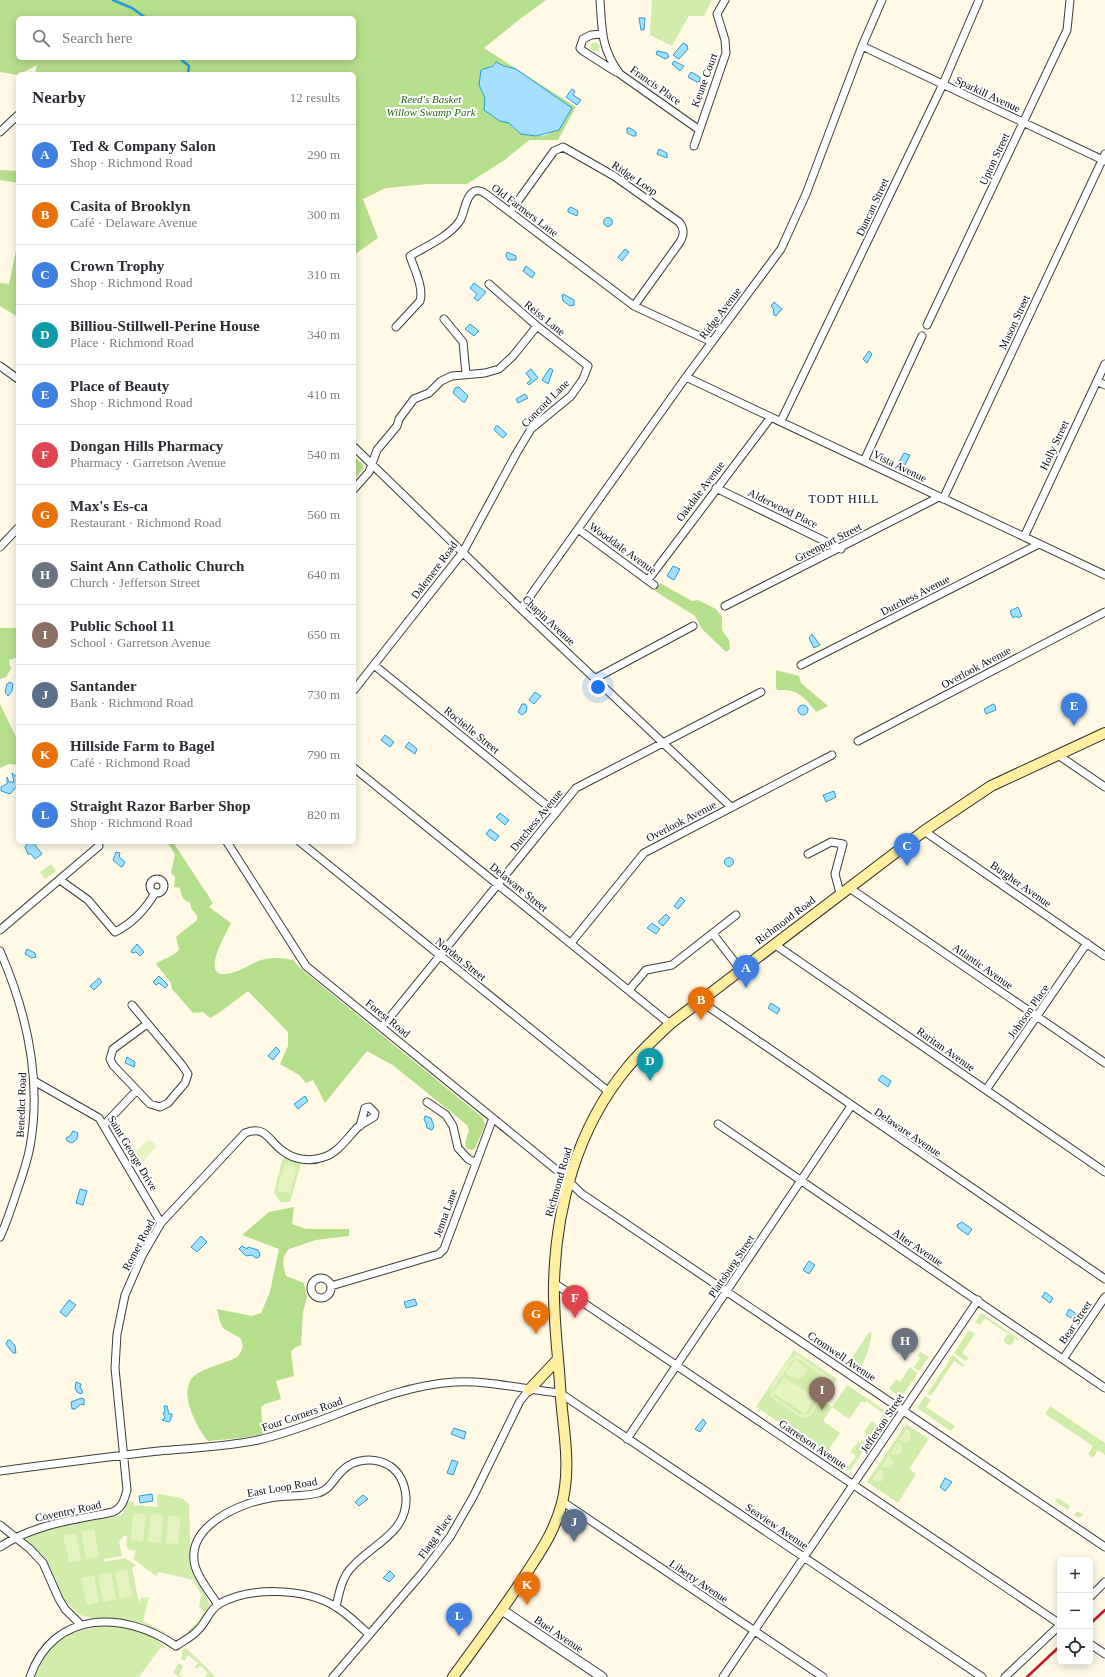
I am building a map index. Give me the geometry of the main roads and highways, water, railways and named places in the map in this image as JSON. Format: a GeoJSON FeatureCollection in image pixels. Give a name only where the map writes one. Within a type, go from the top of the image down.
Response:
{"type":"FeatureCollection","features":[{"type":"Feature","properties":{"kind":"main road","name":"Richmond Road"},"geometry":{"type":"LineString","coordinates":[[453,1677],[502,1610],[554,1531],[563,1502],[567,1470],[560,1393],[554,1284],[558,1226],[569,1180],[586,1133],[609,1092],[643,1050],[670,1024],[740,969],[924,831],[991,786],[1105,733]]}},
{"type":"Feature","properties":{"kind":"main road"},"geometry":{"type":"LineString","coordinates":[[529,1390],[558,1359]]}},
{"type":"Feature","properties":{"kind":"water"},"geometry":{"type":"Polygon","coordinates":[[[639,18],[645,18],[644,30],[641,30],[639,18]]]}},
{"type":"Feature","properties":{"kind":"water"},"geometry":{"type":"Polygon","coordinates":[[[683,43],[687,45],[688,49],[679,59],[673,55],[683,43]]]}},
{"type":"Feature","properties":{"kind":"water"},"geometry":{"type":"Polygon","coordinates":[[[657,51],[667,53],[669,57],[665,59],[656,54],[657,51]]]}},
{"type":"Feature","properties":{"kind":"water"},"geometry":{"type":"Polygon","coordinates":[[[674,61],[684,66],[680,71],[672,64],[674,61]]]}},
{"type":"Feature","properties":{"kind":"water"},"geometry":{"type":"Polygon","coordinates":[[[496,62],[516,69],[572,108],[559,130],[536,136],[521,134],[509,123],[500,121],[484,110],[485,98],[479,85],[481,70],[493,66],[496,62]]]}},
{"type":"Feature","properties":{"kind":"water"},"geometry":{"type":"Polygon","coordinates":[[[691,72],[700,77],[700,81],[697,82],[688,77],[691,72]]]}},
{"type":"Feature","properties":{"kind":"water"},"geometry":{"type":"Polygon","coordinates":[[[572,89],[575,91],[573,95],[581,100],[577,105],[566,97],[572,89]]]}},
{"type":"Feature","properties":{"kind":"water"},"geometry":{"type":"Polygon","coordinates":[[[627,128],[630,128],[636,132],[636,136],[627,133],[627,128]]]}},
{"type":"Feature","properties":{"kind":"water"},"geometry":{"type":"Polygon","coordinates":[[[659,149],[667,153],[667,158],[657,154],[659,149]]]}},
{"type":"Feature","properties":{"kind":"water"},"geometry":{"type":"Polygon","coordinates":[[[571,207],[578,211],[577,216],[568,212],[568,209],[571,207]]]}},
{"type":"Feature","properties":{"kind":"water"},"geometry":{"type":"Polygon","coordinates":[[[606,218],[610,218],[612,222],[610,226],[606,226],[604,224],[604,220],[606,218]]]}},
{"type":"Feature","properties":{"kind":"water"},"geometry":{"type":"Polygon","coordinates":[[[625,249],[629,252],[622,261],[618,257],[625,249]]]}},
{"type":"Feature","properties":{"kind":"water"},"geometry":{"type":"Polygon","coordinates":[[[507,252],[516,256],[516,260],[508,260],[506,256],[507,252]]]}},
{"type":"Feature","properties":{"kind":"water"},"geometry":{"type":"Polygon","coordinates":[[[526,266],[535,273],[532,278],[523,271],[526,266]]]}},
{"type":"Feature","properties":{"kind":"water"},"geometry":{"type":"Polygon","coordinates":[[[474,283],[486,292],[478,301],[474,298],[477,294],[470,288],[474,283]]]}},
{"type":"Feature","properties":{"kind":"water"},"geometry":{"type":"Polygon","coordinates":[[[563,294],[574,300],[574,305],[570,306],[563,301],[563,294]]]}},
{"type":"Feature","properties":{"kind":"water"},"geometry":{"type":"Polygon","coordinates":[[[774,302],[782,309],[776,316],[774,315],[773,308],[771,306],[774,302]]]}},
{"type":"Feature","properties":{"kind":"water"},"geometry":{"type":"Polygon","coordinates":[[[470,324],[479,331],[474,336],[465,329],[470,324]]]}},
{"type":"Feature","properties":{"kind":"water"},"geometry":{"type":"Polygon","coordinates":[[[869,351],[872,354],[867,363],[863,359],[869,351]]]}},
{"type":"Feature","properties":{"kind":"water"},"geometry":{"type":"Polygon","coordinates":[[[550,368],[553,370],[548,384],[542,380],[550,368]]]}},
{"type":"Feature","properties":{"kind":"water"},"geometry":{"type":"Polygon","coordinates":[[[531,369],[538,378],[529,385],[527,383],[531,380],[526,373],[531,369]]]}},
{"type":"Feature","properties":{"kind":"water"},"geometry":{"type":"Polygon","coordinates":[[[459,387],[468,396],[465,402],[453,393],[455,388],[459,387]]]}},
{"type":"Feature","properties":{"kind":"water"},"geometry":{"type":"Polygon","coordinates":[[[525,394],[528,398],[518,403],[516,399],[525,394]]]}},
{"type":"Feature","properties":{"kind":"water"},"geometry":{"type":"Polygon","coordinates":[[[496,426],[507,434],[503,438],[494,430],[496,426]]]}},
{"type":"Feature","properties":{"kind":"water"},"geometry":{"type":"Polygon","coordinates":[[[904,453],[910,455],[905,465],[899,462],[904,453]]]}},
{"type":"Feature","properties":{"kind":"water"},"geometry":{"type":"Polygon","coordinates":[[[673,566],[680,569],[674,580],[667,576],[673,566]]]}},
{"type":"Feature","properties":{"kind":"water"},"geometry":{"type":"Polygon","coordinates":[[[1018,607],[1022,616],[1018,618],[1016,616],[1013,618],[1010,611],[1018,607]]]}},
{"type":"Feature","properties":{"kind":"water"},"geometry":{"type":"Polygon","coordinates":[[[812,634],[820,645],[814,648],[809,638],[812,634]]]}},
{"type":"Feature","properties":{"kind":"water"},"geometry":{"type":"Polygon","coordinates":[[[10,682],[13,684],[12,691],[8,696],[5,692],[7,684],[10,682]]]}},
{"type":"Feature","properties":{"kind":"water"},"geometry":{"type":"Polygon","coordinates":[[[535,692],[541,696],[534,704],[529,700],[535,692]]]}},
{"type":"Feature","properties":{"kind":"water"},"geometry":{"type":"Polygon","coordinates":[[[522,704],[525,704],[527,707],[526,712],[522,715],[518,712],[522,704]]]}},
{"type":"Feature","properties":{"kind":"water"},"geometry":{"type":"Polygon","coordinates":[[[993,704],[995,705],[996,710],[986,714],[984,709],[993,704]]]}},
{"type":"Feature","properties":{"kind":"water"},"geometry":{"type":"Polygon","coordinates":[[[801,705],[805,705],[808,710],[805,715],[801,715],[798,712],[798,708],[801,705]]]}},
{"type":"Feature","properties":{"kind":"water"},"geometry":{"type":"Polygon","coordinates":[[[385,735],[394,742],[390,747],[381,740],[385,735]]]}},
{"type":"Feature","properties":{"kind":"water"},"geometry":{"type":"Polygon","coordinates":[[[409,742],[417,749],[415,754],[405,747],[409,742]]]}},
{"type":"Feature","properties":{"kind":"water"},"geometry":{"type":"Polygon","coordinates":[[[12,773],[16,776],[16,787],[10,794],[1,791],[1,787],[7,784],[7,777],[9,782],[14,782],[12,773]]]}},
{"type":"Feature","properties":{"kind":"water"},"geometry":{"type":"Polygon","coordinates":[[[834,791],[836,797],[826,802],[823,795],[834,791]]]}},
{"type":"Feature","properties":{"kind":"water"},"geometry":{"type":"Polygon","coordinates":[[[500,813],[509,820],[505,825],[496,817],[500,813]]]}},
{"type":"Feature","properties":{"kind":"water"},"geometry":{"type":"Polygon","coordinates":[[[490,829],[499,836],[495,841],[486,834],[490,829]]]}},
{"type":"Feature","properties":{"kind":"water"},"geometry":{"type":"Polygon","coordinates":[[[27,844],[34,844],[42,854],[35,859],[31,854],[28,854],[25,847],[27,844]]]}},
{"type":"Feature","properties":{"kind":"water"},"geometry":{"type":"Polygon","coordinates":[[[116,852],[120,853],[119,857],[125,862],[121,867],[113,860],[116,852]]]}},
{"type":"Feature","properties":{"kind":"water"},"geometry":{"type":"Polygon","coordinates":[[[729,857],[734,862],[729,867],[724,862],[729,857]]]}},
{"type":"Feature","properties":{"kind":"water"},"geometry":{"type":"Polygon","coordinates":[[[681,897],[685,901],[678,909],[674,906],[681,897]]]}},
{"type":"Feature","properties":{"kind":"water"},"geometry":{"type":"Polygon","coordinates":[[[666,914],[670,918],[663,926],[658,922],[666,914]]]}},
{"type":"Feature","properties":{"kind":"water"},"geometry":{"type":"Polygon","coordinates":[[[652,923],[660,929],[656,934],[647,928],[652,923]]]}},
{"type":"Feature","properties":{"kind":"water"},"geometry":{"type":"Polygon","coordinates":[[[137,944],[144,952],[140,956],[136,952],[132,953],[131,951],[137,944]]]}},
{"type":"Feature","properties":{"kind":"water"},"geometry":{"type":"Polygon","coordinates":[[[27,949],[35,953],[36,957],[32,958],[25,954],[27,949]]]}},
{"type":"Feature","properties":{"kind":"water"},"geometry":{"type":"Polygon","coordinates":[[[159,976],[168,985],[165,988],[159,983],[156,985],[153,982],[159,976]]]}},
{"type":"Feature","properties":{"kind":"water"},"geometry":{"type":"Polygon","coordinates":[[[99,978],[102,982],[94,990],[90,986],[99,978]]]}},
{"type":"Feature","properties":{"kind":"water"},"geometry":{"type":"Polygon","coordinates":[[[771,1003],[780,1009],[777,1014],[768,1008],[771,1003]]]}},
{"type":"Feature","properties":{"kind":"water"},"geometry":{"type":"Polygon","coordinates":[[[276,1047],[280,1051],[273,1060],[268,1056],[276,1047]]]}},
{"type":"Feature","properties":{"kind":"water"},"geometry":{"type":"Polygon","coordinates":[[[127,1057],[135,1062],[134,1067],[125,1063],[127,1057]]]}},
{"type":"Feature","properties":{"kind":"water"},"geometry":{"type":"Polygon","coordinates":[[[882,1075],[891,1081],[888,1087],[878,1080],[882,1075]]]}},
{"type":"Feature","properties":{"kind":"water"},"geometry":{"type":"Polygon","coordinates":[[[305,1096],[308,1101],[298,1109],[294,1104],[305,1096]]]}},
{"type":"Feature","properties":{"kind":"water"},"geometry":{"type":"Polygon","coordinates":[[[425,1116],[431,1118],[434,1126],[432,1130],[427,1128],[424,1120],[425,1116]]]}},
{"type":"Feature","properties":{"kind":"water"},"geometry":{"type":"Polygon","coordinates":[[[73,1131],[78,1133],[77,1139],[72,1143],[67,1141],[66,1138],[70,1136],[73,1131]]]}},
{"type":"Feature","properties":{"kind":"water"},"geometry":{"type":"Polygon","coordinates":[[[80,1189],[87,1191],[83,1205],[76,1203],[80,1189]]]}},
{"type":"Feature","properties":{"kind":"water"},"geometry":{"type":"Polygon","coordinates":[[[962,1222],[972,1229],[968,1235],[958,1228],[957,1225],[962,1222]]]}},
{"type":"Feature","properties":{"kind":"water"},"geometry":{"type":"Polygon","coordinates":[[[201,1236],[207,1242],[197,1252],[191,1247],[201,1236]]]}},
{"type":"Feature","properties":{"kind":"water"},"geometry":{"type":"Polygon","coordinates":[[[242,1246],[247,1249],[248,1247],[258,1250],[260,1254],[259,1257],[256,1258],[252,1255],[246,1256],[239,1249],[242,1246]]]}},
{"type":"Feature","properties":{"kind":"water"},"geometry":{"type":"Polygon","coordinates":[[[809,1261],[815,1265],[809,1274],[803,1270],[809,1261]]]}},
{"type":"Feature","properties":{"kind":"water"},"geometry":{"type":"Polygon","coordinates":[[[1045,1292],[1053,1298],[1050,1303],[1042,1297],[1045,1292]]]}},
{"type":"Feature","properties":{"kind":"water"},"geometry":{"type":"Polygon","coordinates":[[[415,1299],[417,1305],[406,1308],[404,1302],[415,1299]]]}},
{"type":"Feature","properties":{"kind":"water"},"geometry":{"type":"Polygon","coordinates":[[[69,1300],[76,1305],[66,1317],[60,1312],[69,1300]]]}},
{"type":"Feature","properties":{"kind":"water"},"geometry":{"type":"Polygon","coordinates":[[[1069,1309],[1078,1315],[1075,1320],[1066,1315],[1069,1309]]]}},
{"type":"Feature","properties":{"kind":"water"},"geometry":{"type":"Polygon","coordinates":[[[8,1340],[10,1340],[15,1346],[16,1353],[13,1353],[6,1344],[8,1340]]]}},
{"type":"Feature","properties":{"kind":"water"},"geometry":{"type":"Polygon","coordinates":[[[76,1382],[81,1384],[80,1387],[83,1392],[81,1394],[77,1392],[75,1388],[76,1382]]]}},
{"type":"Feature","properties":{"kind":"water"},"geometry":{"type":"Polygon","coordinates":[[[81,1398],[84,1399],[84,1405],[81,1404],[75,1409],[72,1409],[71,1402],[81,1398]]]}},
{"type":"Feature","properties":{"kind":"water"},"geometry":{"type":"Polygon","coordinates":[[[164,1406],[167,1406],[169,1414],[172,1414],[169,1422],[162,1420],[165,1418],[163,1413],[165,1412],[164,1406]]]}},
{"type":"Feature","properties":{"kind":"water"},"geometry":{"type":"Polygon","coordinates":[[[703,1419],[706,1423],[700,1432],[695,1429],[703,1419]]]}},
{"type":"Feature","properties":{"kind":"water"},"geometry":{"type":"Polygon","coordinates":[[[454,1428],[466,1432],[464,1439],[451,1434],[454,1428]]]}},
{"type":"Feature","properties":{"kind":"water"},"geometry":{"type":"Polygon","coordinates":[[[452,1460],[458,1462],[453,1475],[447,1473],[452,1460]]]}},
{"type":"Feature","properties":{"kind":"water"},"geometry":{"type":"Polygon","coordinates":[[[945,1478],[952,1482],[945,1491],[940,1487],[945,1478]]]}},
{"type":"Feature","properties":{"kind":"water"},"geometry":{"type":"Polygon","coordinates":[[[152,1494],[153,1501],[140,1503],[139,1496],[152,1494]]]}},
{"type":"Feature","properties":{"kind":"water"},"geometry":{"type":"Polygon","coordinates":[[[363,1495],[368,1499],[359,1506],[355,1502],[363,1495]]]}},
{"type":"Feature","properties":{"kind":"water"},"geometry":{"type":"Polygon","coordinates":[[[390,1571],[395,1576],[389,1582],[383,1578],[390,1571]]]}},
{"type":"Feature","properties":{"kind":"waterway"},"geometry":{"type":"LineString","coordinates":[[113,0],[132,8],[143,16]]}},
{"type":"Feature","properties":{"kind":"waterway"},"geometry":{"type":"LineString","coordinates":[[182,60],[189,66],[188,72]]}},
{"type":"Feature","properties":{"kind":"railway"},"geometry":{"type":"LineString","coordinates":[[1093,1621],[1105,1610]]}},
{"type":"Feature","properties":{"kind":"railway"},"geometry":{"type":"LineString","coordinates":[[1027,1677],[1057,1649]]}},
{"type":"Feature","properties":{"kind":"place","name":"Place of Beauty"},"geometry":{"type":"Point","coordinates":[1074,726]}},
{"type":"Feature","properties":{"kind":"place","name":"Crown Trophy"},"geometry":{"type":"Point","coordinates":[907,866]}},
{"type":"Feature","properties":{"kind":"place","name":"Ted & Company Salon"},"geometry":{"type":"Point","coordinates":[746,988]}},
{"type":"Feature","properties":{"kind":"place","name":"Casita of Brooklyn"},"geometry":{"type":"Point","coordinates":[701,1020]}},
{"type":"Feature","properties":{"kind":"place","name":"Billiou-Stillwell-Perine House"},"geometry":{"type":"Point","coordinates":[650,1081]}},
{"type":"Feature","properties":{"kind":"place","name":"Dongan Hills Pharmacy"},"geometry":{"type":"Point","coordinates":[575,1318]}},
{"type":"Feature","properties":{"kind":"place","name":"Max's Es-ca"},"geometry":{"type":"Point","coordinates":[536,1334]}},
{"type":"Feature","properties":{"kind":"place","name":"Saint Ann Catholic Church"},"geometry":{"type":"Point","coordinates":[905,1361]}},
{"type":"Feature","properties":{"kind":"place","name":"Public School 11"},"geometry":{"type":"Point","coordinates":[822,1410]}},
{"type":"Feature","properties":{"kind":"place","name":"Santander"},"geometry":{"type":"Point","coordinates":[574,1542]}},
{"type":"Feature","properties":{"kind":"place","name":"Hillside Farm to Bagel"},"geometry":{"type":"Point","coordinates":[527,1605]}},
{"type":"Feature","properties":{"kind":"place","name":"Straight Razor Barber Shop"},"geometry":{"type":"Point","coordinates":[459,1636]}},
{"type":"Feature","properties":{"kind":"district","name":"TODT HILL"},"geometry":{"type":"Point","coordinates":[844,499]}},
{"type":"Feature","properties":{"kind":"park label","name":"Reed's Basket Willow Swamp Park"},"geometry":{"type":"Point","coordinates":[431,105]}}]}
